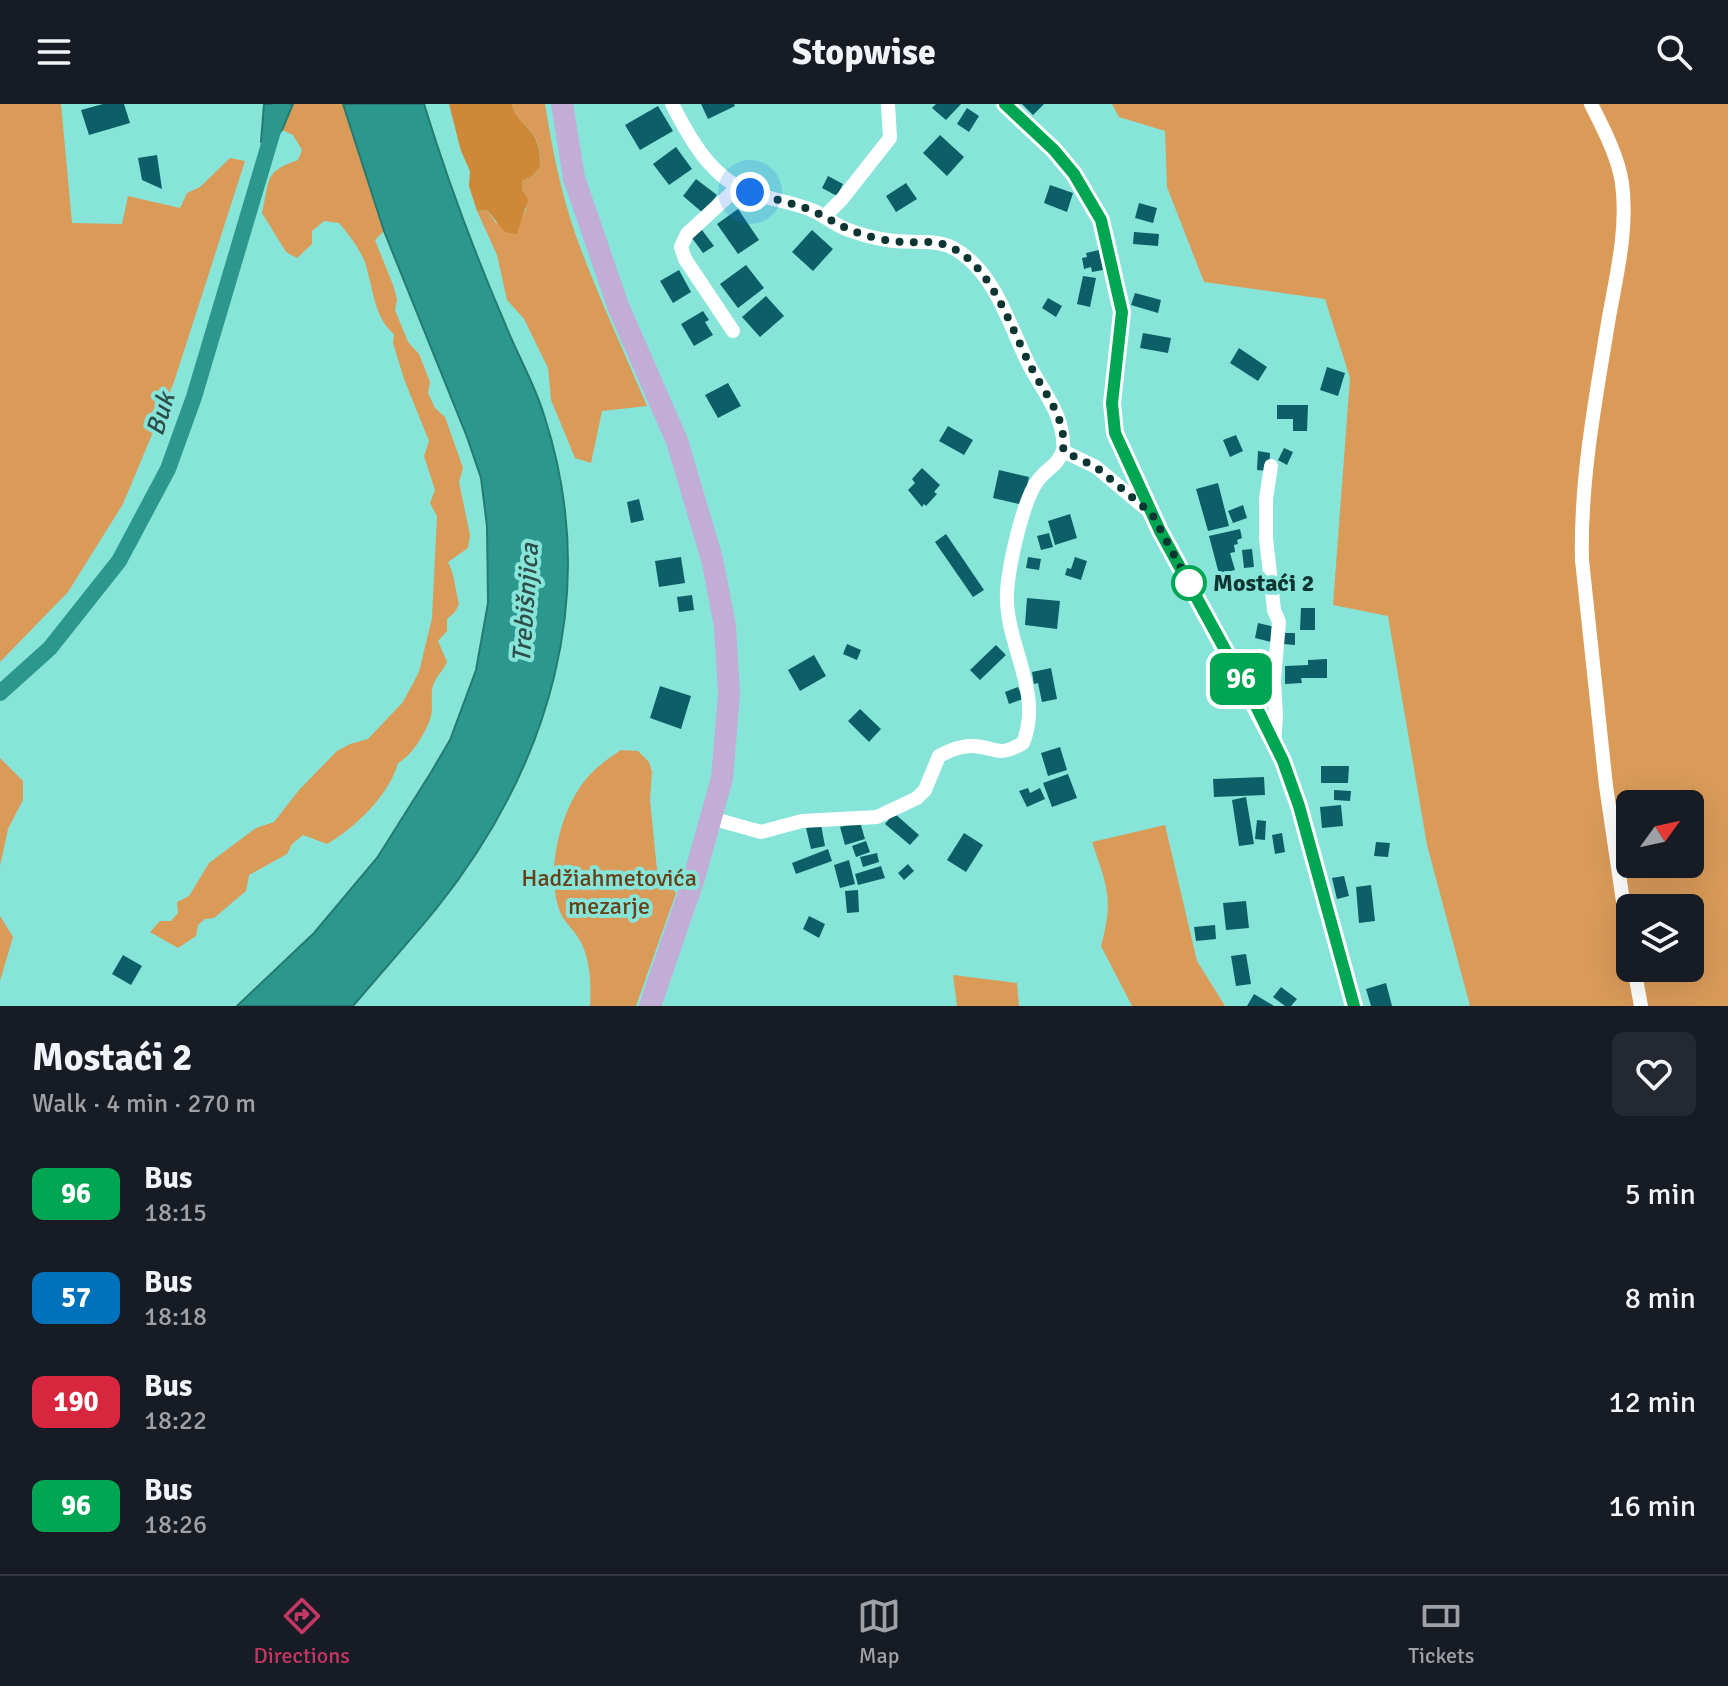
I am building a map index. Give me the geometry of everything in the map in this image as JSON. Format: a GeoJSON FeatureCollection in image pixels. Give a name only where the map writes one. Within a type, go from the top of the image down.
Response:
{"type":"FeatureCollection","features":[{"type":"Feature","properties":{"kind":"main road"},"geometry":{"type":"LineString","coordinates":[[562,104],[574,178],[618,306],[677,441],[715,573],[725,626],[729,694],[722,778],[694,878],[650,1006]]}},
{"type":"Feature","properties":{"kind":"street"},"geometry":{"type":"LineString","coordinates":[[672,104],[699,152],[738,187],[812,210],[844,229],[903,242],[938,243],[954,249],[972,264],[993,290],[1062,425],[1063,451],[1056,465],[1040,478],[1028,500],[1013,546],[1008,582],[1010,617],[1029,693],[1030,715],[1023,743],[1005,752],[973,746],[946,752],[939,756],[925,790],[917,798],[877,817],[802,821],[761,832],[711,818]]}},
{"type":"Feature","properties":{"kind":"street"},"geometry":{"type":"LineString","coordinates":[[824,217],[890,138],[888,104]]}},
{"type":"Feature","properties":{"kind":"street"},"geometry":{"type":"LineString","coordinates":[[1005,104],[1054,150],[1074,174],[1101,220],[1122,312],[1112,403],[1115,433],[1152,514],[1274,742],[1299,806],[1354,1006]]}},
{"type":"Feature","properties":{"kind":"street"},"geometry":{"type":"LineString","coordinates":[[1591,104],[1609,142],[1621,180],[1624,224],[1581,522],[1582,560],[1606,786],[1622,894]]}},
{"type":"Feature","properties":{"kind":"street"},"geometry":{"type":"LineString","coordinates":[[733,331],[685,259],[681,247],[687,234],[738,187]]}},
{"type":"Feature","properties":{"kind":"street"},"geometry":{"type":"LineString","coordinates":[[1063,451],[1096,467],[1152,514]]}},
{"type":"Feature","properties":{"kind":"street"},"geometry":{"type":"LineString","coordinates":[[1271,466],[1266,499],[1266,538],[1274,610],[1279,622],[1274,680],[1274,742]]}},
{"type":"Feature","properties":{"kind":"street"},"geometry":{"type":"LineString","coordinates":[[1637,982],[1641,1006]]}},
{"type":"Feature","properties":{"kind":"green space"},"geometry":{"type":"Polygon","coordinates":[[[0,104],[61,104],[72,223],[122,224],[128,196],[180,208],[187,193],[200,187],[230,158],[245,161],[174,382],[123,504],[68,592],[0,662],[0,104]]]}},
{"type":"Feature","properties":{"kind":"green space"},"geometry":{"type":"Polygon","coordinates":[[[293,104],[343,104],[384,231],[375,240],[397,299],[395,310],[408,342],[419,354],[430,382],[428,393],[435,408],[445,417],[463,468],[459,482],[470,535],[468,548],[448,562],[459,604],[447,619],[447,631],[438,641],[447,662],[433,685],[432,713],[414,749],[398,763],[379,798],[349,829],[327,844],[303,835],[292,844],[287,854],[249,875],[246,891],[214,918],[205,919],[198,925],[196,936],[178,948],[150,932],[160,921],[171,921],[178,913],[177,902],[189,896],[209,863],[256,828],[274,822],[299,790],[337,751],[368,739],[403,702],[419,672],[432,618],[437,516],[430,503],[435,490],[424,456],[429,441],[404,379],[393,343],[394,334],[378,309],[364,260],[339,223],[324,221],[312,231],[312,244],[297,258],[286,252],[262,213],[273,173],[298,160],[302,150],[293,135],[282,130],[293,104]]]}},
{"type":"Feature","properties":{"kind":"green space"},"geometry":{"type":"Polygon","coordinates":[[[512,104],[545,104],[558,170],[576,236],[647,406],[602,411],[591,463],[575,458],[551,400],[548,368],[524,319],[507,300],[497,255],[477,211],[487,210],[496,223],[522,218],[526,209],[522,181],[540,167],[538,143],[514,112],[512,104]]]}},
{"type":"Feature","properties":{"kind":"green space"},"geometry":{"type":"Polygon","coordinates":[[[1112,104],[1728,104],[1728,1006],[1470,1006],[1427,845],[1388,616],[1333,605],[1350,378],[1325,299],[1204,282],[1167,187],[1165,131],[1119,117],[1112,104]]]}},
{"type":"Feature","properties":{"kind":"green space","name":"Hadžiahmetovića mezarje"},"geometry":{"type":"Polygon","coordinates":[[[621,750],[638,751],[649,762],[657,870],[676,893],[636,1006],[590,1006],[588,963],[579,939],[561,914],[554,881],[555,862],[562,824],[577,791],[594,770],[621,750]]]}},
{"type":"Feature","properties":{"kind":"green space"},"geometry":{"type":"Polygon","coordinates":[[[0,758],[23,781],[23,800],[8,829],[0,866],[0,758]]]}},
{"type":"Feature","properties":{"kind":"green space"},"geometry":{"type":"Polygon","coordinates":[[[1165,825],[1197,961],[1225,1006],[1132,1006],[1101,946],[1108,904],[1102,870],[1092,842],[1165,825]]]}},
{"type":"Feature","properties":{"kind":"green space"},"geometry":{"type":"Polygon","coordinates":[[[0,916],[13,937],[0,981],[0,916]]]}},
{"type":"Feature","properties":{"kind":"green space"},"geometry":{"type":"Polygon","coordinates":[[[953,975],[1017,983],[1019,1006],[957,1006],[953,975]]]}},
{"type":"Feature","properties":{"kind":"shaded area"},"geometry":{"type":"Polygon","coordinates":[[[449,104],[512,104],[518,118],[533,135],[540,153],[540,167],[522,181],[528,200],[517,234],[505,232],[487,210],[477,211],[469,186],[470,171],[461,151],[449,104]]]}},
{"type":"Feature","properties":{"kind":"water"},"geometry":{"type":"Polygon","coordinates":[[[264,104],[293,104],[282,130],[270,145],[261,142],[264,104]]]}},
{"type":"Feature","properties":{"kind":"water","name":"Trebišnjica"},"geometry":{"type":"Polygon","coordinates":[[[343,104],[424,104],[472,244],[544,415],[561,481],[568,547],[565,612],[554,675],[536,737],[509,797],[476,854],[436,909],[353,1006],[237,1006],[314,933],[377,858],[430,774],[450,740],[476,670],[488,603],[487,526],[481,478],[384,231],[343,104]]]}},
{"type":"Feature","properties":{"kind":"building"},"geometry":{"type":"Polygon","coordinates":[[[103,104],[124,104],[130,123],[89,135],[81,110],[103,104]]]}},
{"type":"Feature","properties":{"kind":"building"},"geometry":{"type":"Polygon","coordinates":[[[701,104],[734,104],[735,106],[708,119],[701,104]]]}},
{"type":"Feature","properties":{"kind":"building"},"geometry":{"type":"Polygon","coordinates":[[[936,104],[961,104],[946,120],[932,108],[936,104]]]}},
{"type":"Feature","properties":{"kind":"building"},"geometry":{"type":"Polygon","coordinates":[[[1022,104],[1044,104],[1033,115],[1022,104]]]}},
{"type":"Feature","properties":{"kind":"building"},"geometry":{"type":"Polygon","coordinates":[[[658,106],[673,131],[640,150],[625,125],[658,106]]]}},
{"type":"Feature","properties":{"kind":"building"},"geometry":{"type":"Polygon","coordinates":[[[967,108],[979,116],[969,132],[957,124],[967,108]]]}},
{"type":"Feature","properties":{"kind":"building"},"geometry":{"type":"Polygon","coordinates":[[[940,135],[964,157],[947,176],[923,153],[940,135]]]}},
{"type":"Feature","properties":{"kind":"building"},"geometry":{"type":"Polygon","coordinates":[[[676,147],[692,169],[669,185],[653,164],[676,147]]]}},
{"type":"Feature","properties":{"kind":"building"},"geometry":{"type":"Polygon","coordinates":[[[157,155],[162,189],[142,180],[138,158],[157,155]]]}},
{"type":"Feature","properties":{"kind":"building"},"geometry":{"type":"Polygon","coordinates":[[[828,176],[843,184],[837,196],[822,188],[828,176]]]}},
{"type":"Feature","properties":{"kind":"building"},"geometry":{"type":"Polygon","coordinates":[[[696,179],[717,195],[703,213],[683,196],[696,179]]]}},
{"type":"Feature","properties":{"kind":"building"},"geometry":{"type":"Polygon","coordinates":[[[906,183],[917,199],[896,212],[886,196],[906,183]]]}},
{"type":"Feature","properties":{"kind":"building"},"geometry":{"type":"Polygon","coordinates":[[[1050,185],[1073,193],[1067,212],[1044,203],[1050,185]]]}},
{"type":"Feature","properties":{"kind":"building"},"geometry":{"type":"Polygon","coordinates":[[[1139,203],[1157,208],[1153,223],[1135,218],[1139,203]]]}},
{"type":"Feature","properties":{"kind":"building"},"geometry":{"type":"Polygon","coordinates":[[[738,209],[759,240],[738,254],[717,224],[738,209]]]}},
{"type":"Feature","properties":{"kind":"building"},"geometry":{"type":"Polygon","coordinates":[[[702,230],[714,246],[703,253],[692,238],[702,230]]]}},
{"type":"Feature","properties":{"kind":"building"},"geometry":{"type":"Polygon","coordinates":[[[812,230],[833,249],[813,271],[792,252],[812,230]]]}},
{"type":"Feature","properties":{"kind":"building"},"geometry":{"type":"Polygon","coordinates":[[[1134,232],[1159,234],[1158,246],[1133,244],[1134,232]]]}},
{"type":"Feature","properties":{"kind":"building"},"geometry":{"type":"Polygon","coordinates":[[[1099,250],[1103,270],[1092,272],[1091,267],[1084,269],[1082,258],[1087,257],[1086,253],[1099,250]]]}},
{"type":"Feature","properties":{"kind":"building"},"geometry":{"type":"Polygon","coordinates":[[[746,265],[764,288],[738,308],[720,284],[746,265]]]}},
{"type":"Feature","properties":{"kind":"building"},"geometry":{"type":"Polygon","coordinates":[[[679,270],[691,292],[673,303],[660,281],[679,270]]]}},
{"type":"Feature","properties":{"kind":"building"},"geometry":{"type":"Polygon","coordinates":[[[1083,276],[1096,278],[1090,307],[1077,304],[1083,276]]]}},
{"type":"Feature","properties":{"kind":"building"},"geometry":{"type":"Polygon","coordinates":[[[1135,293],[1161,300],[1158,313],[1131,305],[1135,293]]]}},
{"type":"Feature","properties":{"kind":"building"},"geometry":{"type":"Polygon","coordinates":[[[766,296],[784,316],[760,337],[742,317],[766,296]]]}},
{"type":"Feature","properties":{"kind":"building"},"geometry":{"type":"Polygon","coordinates":[[[1048,298],[1062,306],[1056,317],[1042,308],[1048,298]]]}},
{"type":"Feature","properties":{"kind":"building"},"geometry":{"type":"Polygon","coordinates":[[[703,311],[713,335],[694,346],[681,324],[703,311]]]}},
{"type":"Feature","properties":{"kind":"building"},"geometry":{"type":"Polygon","coordinates":[[[1143,333],[1171,338],[1168,353],[1140,348],[1143,333]]]}},
{"type":"Feature","properties":{"kind":"building"},"geometry":{"type":"Polygon","coordinates":[[[1239,348],[1267,367],[1258,381],[1230,363],[1239,348]]]}},
{"type":"Feature","properties":{"kind":"building"},"geometry":{"type":"Polygon","coordinates":[[[1327,367],[1345,373],[1338,396],[1320,390],[1327,367]]]}},
{"type":"Feature","properties":{"kind":"building"},"geometry":{"type":"Polygon","coordinates":[[[728,383],[741,406],[718,418],[705,395],[728,383]]]}},
{"type":"Feature","properties":{"kind":"building"},"geometry":{"type":"Polygon","coordinates":[[[1277,405],[1308,405],[1307,431],[1293,431],[1293,419],[1277,419],[1277,405]]]}},
{"type":"Feature","properties":{"kind":"building"},"geometry":{"type":"Polygon","coordinates":[[[948,426],[973,440],[964,455],[939,441],[948,426]]]}},
{"type":"Feature","properties":{"kind":"building"},"geometry":{"type":"Polygon","coordinates":[[[1236,435],[1243,451],[1230,457],[1223,440],[1236,435]]]}},
{"type":"Feature","properties":{"kind":"building"},"geometry":{"type":"Polygon","coordinates":[[[1284,448],[1293,452],[1287,465],[1278,460],[1284,448]]]}},
{"type":"Feature","properties":{"kind":"building"},"geometry":{"type":"Polygon","coordinates":[[[1258,451],[1270,453],[1269,471],[1257,470],[1258,451]]]}},
{"type":"Feature","properties":{"kind":"building"},"geometry":{"type":"Polygon","coordinates":[[[922,468],[940,485],[934,492],[937,494],[922,507],[908,490],[915,483],[912,479],[922,468]]]}},
{"type":"Feature","properties":{"kind":"building"},"geometry":{"type":"Polygon","coordinates":[[[999,470],[1029,477],[1023,505],[993,498],[999,470]]]}},
{"type":"Feature","properties":{"kind":"building"},"geometry":{"type":"Polygon","coordinates":[[[1218,483],[1229,526],[1208,531],[1196,489],[1218,483]]]}},
{"type":"Feature","properties":{"kind":"building"},"geometry":{"type":"Polygon","coordinates":[[[639,499],[644,520],[631,523],[627,502],[639,499]]]}},
{"type":"Feature","properties":{"kind":"building"},"geometry":{"type":"Polygon","coordinates":[[[1243,505],[1247,518],[1233,523],[1228,511],[1243,505]]]}},
{"type":"Feature","properties":{"kind":"building"},"geometry":{"type":"Polygon","coordinates":[[[1070,514],[1077,538],[1055,545],[1048,521],[1070,514]]]}},
{"type":"Feature","properties":{"kind":"building"},"geometry":{"type":"Polygon","coordinates":[[[1240,529],[1242,538],[1234,545],[1235,552],[1230,553],[1235,570],[1219,574],[1209,536],[1240,529]]]}},
{"type":"Feature","properties":{"kind":"building"},"geometry":{"type":"Polygon","coordinates":[[[1049,533],[1053,547],[1041,550],[1037,536],[1049,533]]]}},
{"type":"Feature","properties":{"kind":"building"},"geometry":{"type":"Polygon","coordinates":[[[946,534],[984,590],[973,597],[935,542],[946,534]]]}},
{"type":"Feature","properties":{"kind":"building"},"geometry":{"type":"Polygon","coordinates":[[[1252,549],[1254,567],[1244,568],[1242,550],[1252,549]]]}},
{"type":"Feature","properties":{"kind":"building"},"geometry":{"type":"Polygon","coordinates":[[[681,557],[685,583],[659,587],[655,561],[681,557]]]}},
{"type":"Feature","properties":{"kind":"building"},"geometry":{"type":"Polygon","coordinates":[[[1028,557],[1041,559],[1039,570],[1026,568],[1028,557]]]}},
{"type":"Feature","properties":{"kind":"building"},"geometry":{"type":"Polygon","coordinates":[[[1075,557],[1087,561],[1081,580],[1065,575],[1075,557]]]}},
{"type":"Feature","properties":{"kind":"building"},"geometry":{"type":"Polygon","coordinates":[[[692,595],[694,610],[679,612],[677,597],[692,595]]]}},
{"type":"Feature","properties":{"kind":"building"},"geometry":{"type":"Polygon","coordinates":[[[1027,598],[1060,601],[1057,629],[1025,625],[1027,598]]]}},
{"type":"Feature","properties":{"kind":"building"},"geometry":{"type":"Polygon","coordinates":[[[1301,608],[1315,608],[1315,630],[1300,630],[1301,608]]]}},
{"type":"Feature","properties":{"kind":"building"},"geometry":{"type":"Polygon","coordinates":[[[1258,623],[1275,627],[1271,642],[1255,638],[1258,623]]]}},
{"type":"Feature","properties":{"kind":"building"},"geometry":{"type":"Polygon","coordinates":[[[1284,633],[1295,633],[1295,645],[1284,644],[1284,633]]]}},
{"type":"Feature","properties":{"kind":"building"},"geometry":{"type":"Polygon","coordinates":[[[847,644],[861,650],[857,660],[843,654],[847,644]]]}},
{"type":"Feature","properties":{"kind":"building"},"geometry":{"type":"Polygon","coordinates":[[[996,645],[1006,655],[980,680],[970,670],[996,645]]]}},
{"type":"Feature","properties":{"kind":"building"},"geometry":{"type":"Polygon","coordinates":[[[814,655],[826,676],[800,691],[788,670],[814,655]]]}},
{"type":"Feature","properties":{"kind":"building"},"geometry":{"type":"Polygon","coordinates":[[[1327,659],[1327,678],[1301,678],[1302,683],[1285,684],[1285,666],[1308,665],[1308,660],[1327,659]]]}},
{"type":"Feature","properties":{"kind":"building"},"geometry":{"type":"Polygon","coordinates":[[[1051,668],[1057,699],[1042,702],[1032,672],[1051,668]]]}},
{"type":"Feature","properties":{"kind":"building"},"geometry":{"type":"Polygon","coordinates":[[[660,686],[691,696],[681,729],[650,718],[660,686]]]}},
{"type":"Feature","properties":{"kind":"building"},"geometry":{"type":"Polygon","coordinates":[[[1018,687],[1023,699],[1009,704],[1005,692],[1018,687]]]}},
{"type":"Feature","properties":{"kind":"building"},"geometry":{"type":"Polygon","coordinates":[[[860,709],[881,729],[869,742],[848,721],[860,709]]]}},
{"type":"Feature","properties":{"kind":"building"},"geometry":{"type":"Polygon","coordinates":[[[1060,747],[1067,770],[1048,776],[1041,753],[1060,747]]]}},
{"type":"Feature","properties":{"kind":"building"},"geometry":{"type":"Polygon","coordinates":[[[1321,766],[1349,766],[1348,783],[1321,783],[1321,766]]]}},
{"type":"Feature","properties":{"kind":"building"},"geometry":{"type":"Polygon","coordinates":[[[1068,774],[1077,798],[1052,807],[1043,783],[1068,774]]]}},
{"type":"Feature","properties":{"kind":"building"},"geometry":{"type":"Polygon","coordinates":[[[1264,777],[1265,795],[1214,797],[1213,779],[1264,777]]]}},
{"type":"Feature","properties":{"kind":"building"},"geometry":{"type":"Polygon","coordinates":[[[1028,788],[1030,793],[1040,788],[1045,799],[1027,807],[1019,791],[1028,788]]]}},
{"type":"Feature","properties":{"kind":"building"},"geometry":{"type":"Polygon","coordinates":[[[1334,790],[1351,791],[1350,801],[1334,800],[1334,790]]]}},
{"type":"Feature","properties":{"kind":"building"},"geometry":{"type":"Polygon","coordinates":[[[1246,797],[1254,844],[1239,846],[1232,800],[1246,797]]]}},
{"type":"Feature","properties":{"kind":"building"},"geometry":{"type":"Polygon","coordinates":[[[1341,805],[1343,826],[1322,828],[1320,807],[1341,805]]]}},
{"type":"Feature","properties":{"kind":"building"},"geometry":{"type":"Polygon","coordinates":[[[894,813],[919,835],[910,845],[885,824],[894,813]]]}},
{"type":"Feature","properties":{"kind":"building"},"geometry":{"type":"Polygon","coordinates":[[[1257,820],[1266,821],[1265,840],[1255,839],[1257,820]]]}},
{"type":"Feature","properties":{"kind":"building"},"geometry":{"type":"Polygon","coordinates":[[[860,822],[865,839],[845,845],[840,827],[860,822]]]}},
{"type":"Feature","properties":{"kind":"building"},"geometry":{"type":"Polygon","coordinates":[[[821,825],[825,846],[811,849],[806,828],[821,825]]]}},
{"type":"Feature","properties":{"kind":"building"},"geometry":{"type":"Polygon","coordinates":[[[964,833],[983,845],[966,872],[947,860],[964,833]]]}},
{"type":"Feature","properties":{"kind":"building"},"geometry":{"type":"Polygon","coordinates":[[[1282,833],[1285,852],[1275,854],[1272,835],[1282,833]]]}},
{"type":"Feature","properties":{"kind":"building"},"geometry":{"type":"Polygon","coordinates":[[[866,841],[870,852],[856,857],[852,846],[866,841]]]}},
{"type":"Feature","properties":{"kind":"building"},"geometry":{"type":"Polygon","coordinates":[[[1376,842],[1390,843],[1388,857],[1374,856],[1376,842]]]}},
{"type":"Feature","properties":{"kind":"building"},"geometry":{"type":"Polygon","coordinates":[[[828,849],[832,861],[796,874],[792,863],[828,849]]]}},
{"type":"Feature","properties":{"kind":"building"},"geometry":{"type":"Polygon","coordinates":[[[877,853],[879,862],[863,867],[860,857],[877,853]]]}},
{"type":"Feature","properties":{"kind":"building"},"geometry":{"type":"Polygon","coordinates":[[[849,860],[855,884],[840,888],[834,865],[849,860]]]}},
{"type":"Feature","properties":{"kind":"building"},"geometry":{"type":"Polygon","coordinates":[[[908,864],[914,871],[904,880],[898,873],[908,864]]]}},
{"type":"Feature","properties":{"kind":"building"},"geometry":{"type":"Polygon","coordinates":[[[881,866],[885,878],[858,885],[855,874],[881,866]]]}},
{"type":"Feature","properties":{"kind":"building"},"geometry":{"type":"Polygon","coordinates":[[[1344,876],[1349,896],[1337,899],[1332,878],[1344,876]]]}},
{"type":"Feature","properties":{"kind":"building"},"geometry":{"type":"Polygon","coordinates":[[[1371,885],[1375,921],[1359,923],[1356,887],[1371,885]]]}},
{"type":"Feature","properties":{"kind":"building"},"geometry":{"type":"Polygon","coordinates":[[[858,890],[859,912],[847,913],[845,891],[858,890]]]}},
{"type":"Feature","properties":{"kind":"building"},"geometry":{"type":"Polygon","coordinates":[[[1246,901],[1249,928],[1226,930],[1223,903],[1246,901]]]}},
{"type":"Feature","properties":{"kind":"building"},"geometry":{"type":"Polygon","coordinates":[[[809,916],[825,924],[819,938],[803,929],[809,916]]]}},
{"type":"Feature","properties":{"kind":"building"},"geometry":{"type":"Polygon","coordinates":[[[1215,925],[1216,939],[1196,941],[1194,927],[1215,925]]]}},
{"type":"Feature","properties":{"kind":"building"},"geometry":{"type":"Polygon","coordinates":[[[1246,954],[1251,984],[1236,986],[1231,956],[1246,954]]]}},
{"type":"Feature","properties":{"kind":"building"},"geometry":{"type":"Polygon","coordinates":[[[123,955],[142,966],[131,985],[112,974],[123,955]]]}},
{"type":"Feature","properties":{"kind":"building"},"geometry":{"type":"Polygon","coordinates":[[[1386,983],[1392,1006],[1371,1006],[1366,989],[1386,983]]]}},
{"type":"Feature","properties":{"kind":"building"},"geometry":{"type":"Polygon","coordinates":[[[1281,987],[1297,999],[1291,1006],[1285,1006],[1273,997],[1281,987]]]}},
{"type":"Feature","properties":{"kind":"building"},"geometry":{"type":"Polygon","coordinates":[[[1254,994],[1274,1006],[1247,1006],[1254,994]]]}},
{"type":"Feature","properties":{"kind":"waterway","name":"Buk"},"geometry":{"type":"LineString","coordinates":[[0,693],[50,648],[119,561],[168,469],[194,397],[281,104]]}},
{"type":"Feature","properties":{"kind":"bus line","name":"96"},"geometry":{"type":"LineString","coordinates":[[1005,104],[1054,150],[1074,174],[1101,220],[1122,312],[1112,403],[1115,433],[1160,531],[1283,761],[1299,806],[1354,1006]]}},
{"type":"Feature","properties":{"kind":"place","name":"Mostaći 2"},"geometry":{"type":"Point","coordinates":[1189,583]}},
{"type":"Feature","properties":{"kind":"route"},"geometry":{"type":"LineString","coordinates":[[750,192],[812,210],[844,229],[886,240],[938,243],[954,249],[972,264],[988,281],[1057,413],[1062,425],[1063,451],[1096,467],[1152,514],[1189,583]]}}]}
